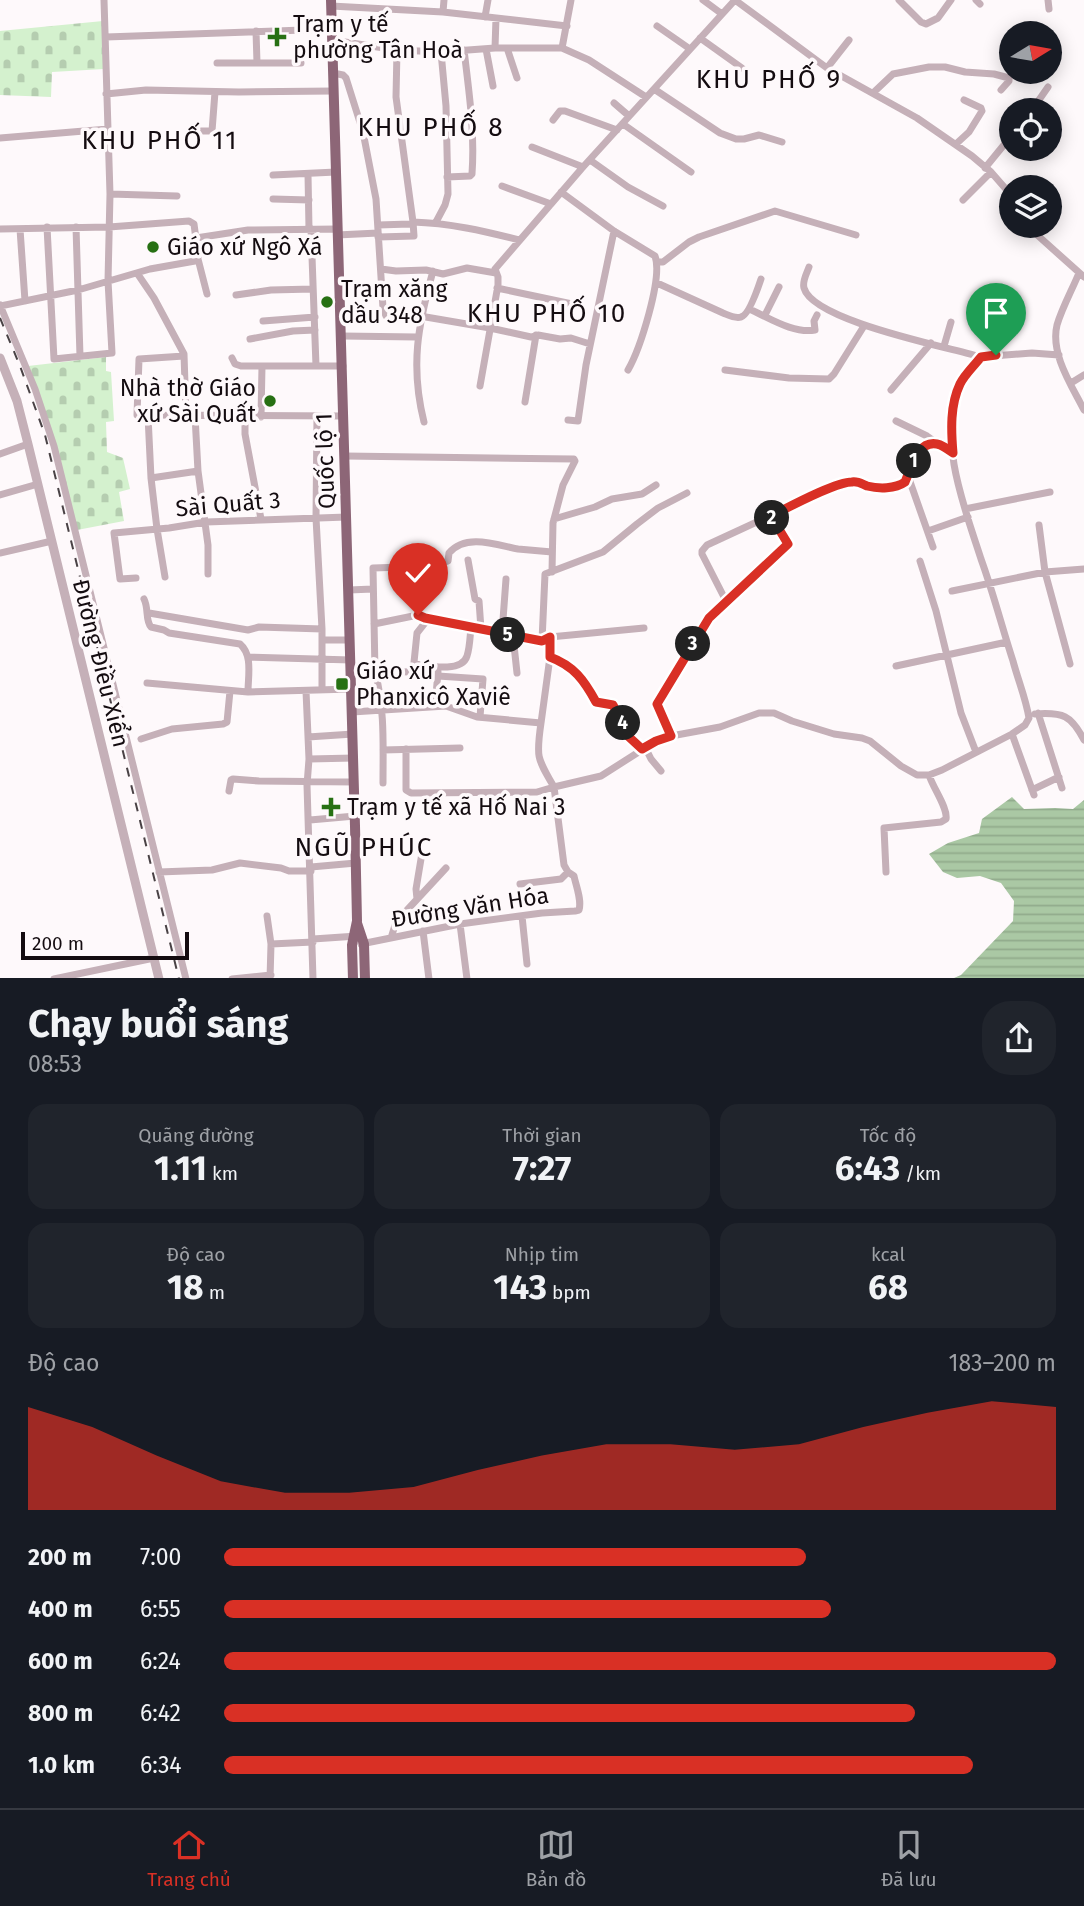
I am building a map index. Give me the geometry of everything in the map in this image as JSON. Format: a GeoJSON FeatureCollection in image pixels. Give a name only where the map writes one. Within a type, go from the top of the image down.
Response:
{"type":"FeatureCollection","features":[{"type":"Feature","properties":{"kind":"highway","name":"Quốc lộ 1"},"geometry":{"type":"LineString","coordinates":[[331,3],[357,921],[365,978]]}},
{"type":"Feature","properties":{"kind":"highway","name":"Quốc lộ 1"},"geometry":{"type":"LineString","coordinates":[[353,978],[358,940]]}},
{"type":"Feature","properties":{"kind":"street"},"geometry":{"type":"LineString","coordinates":[[47,228],[54,359],[112,353],[108,281],[110,194],[104,0]]}},
{"type":"Feature","properties":{"kind":"street"},"geometry":{"type":"LineString","coordinates":[[443,0],[443,12]]}},
{"type":"Feature","properties":{"kind":"street"},"geometry":{"type":"LineString","coordinates":[[485,17],[488,0]]}},
{"type":"Feature","properties":{"kind":"street"},"geometry":{"type":"LineString","coordinates":[[562,48],[571,0]]}},
{"type":"Feature","properties":{"kind":"street"},"geometry":{"type":"LineString","coordinates":[[703,0],[722,14]]}},
{"type":"Feature","properties":{"kind":"street"},"geometry":{"type":"LineString","coordinates":[[480,386],[497,288],[498,277],[495,269],[583,167],[735,0],[827,68],[917,117],[988,170],[999,182]]}},
{"type":"Feature","properties":{"kind":"street"},"geometry":{"type":"LineString","coordinates":[[899,0],[926,24],[938,18],[951,0]]}},
{"type":"Feature","properties":{"kind":"street"},"geometry":{"type":"LineString","coordinates":[[331,3],[396,4],[567,26]]}},
{"type":"Feature","properties":{"kind":"street"},"geometry":{"type":"LineString","coordinates":[[493,86],[491,48],[496,18]]}},
{"type":"Feature","properties":{"kind":"street"},"geometry":{"type":"LineString","coordinates":[[657,26],[690,49]]}},
{"type":"Feature","properties":{"kind":"street"},"geometry":{"type":"LineString","coordinates":[[106,37],[257,31],[332,34],[397,50],[441,52],[491,48],[562,48],[589,61],[646,97]]}},
{"type":"Feature","properties":{"kind":"street"},"geometry":{"type":"LineString","coordinates":[[257,31],[257,63]]}},
{"type":"Feature","properties":{"kind":"street"},"geometry":{"type":"LineString","coordinates":[[700,38],[743,68]]}},
{"type":"Feature","properties":{"kind":"street"},"geometry":{"type":"LineString","coordinates":[[827,68],[849,40]]}},
{"type":"Feature","properties":{"kind":"street"},"geometry":{"type":"LineString","coordinates":[[508,48],[517,78]]}},
{"type":"Feature","properties":{"kind":"street"},"geometry":{"type":"LineString","coordinates":[[196,238],[248,230],[310,229],[337,232],[378,231],[413,237],[396,97],[397,50]]}},
{"type":"Feature","properties":{"kind":"street"},"geometry":{"type":"LineString","coordinates":[[447,177],[472,174],[472,116],[464,50]]}},
{"type":"Feature","properties":{"kind":"street"},"geometry":{"type":"LineString","coordinates":[[436,222],[445,205],[447,194],[446,106],[441,52]]}},
{"type":"Feature","properties":{"kind":"street"},"geometry":{"type":"LineString","coordinates":[[217,63],[301,63]]}},
{"type":"Feature","properties":{"kind":"street"},"geometry":{"type":"LineString","coordinates":[[873,93],[893,74],[937,66],[1009,78],[1010,81],[1001,90]]}},
{"type":"Feature","properties":{"kind":"street"},"geometry":{"type":"LineString","coordinates":[[333,73],[346,78],[363,132],[376,199],[383,308],[386,316],[420,316],[531,337],[536,335],[571,338],[590,344]]}},
{"type":"Feature","properties":{"kind":"street"},"geometry":{"type":"LineString","coordinates":[[1040,98],[1048,87]]}},
{"type":"Feature","properties":{"kind":"street"},"geometry":{"type":"LineString","coordinates":[[654,89],[720,133],[736,139],[760,135],[782,142]]}},
{"type":"Feature","properties":{"kind":"street"},"geometry":{"type":"LineString","coordinates":[[106,94],[146,90],[334,91]]}},
{"type":"Feature","properties":{"kind":"street"},"geometry":{"type":"LineString","coordinates":[[196,131],[212,131],[215,92]]}},
{"type":"Feature","properties":{"kind":"street"},"geometry":{"type":"LineString","coordinates":[[956,145],[969,132],[982,111],[964,100]]}},
{"type":"Feature","properties":{"kind":"street"},"geometry":{"type":"LineString","coordinates":[[614,103],[629,116]]}},
{"type":"Feature","properties":{"kind":"street"},"geometry":{"type":"LineString","coordinates":[[553,120],[560,111],[565,111],[617,130]]}},
{"type":"Feature","properties":{"kind":"street"},"geometry":{"type":"LineString","coordinates":[[623,124],[691,172]]}},
{"type":"Feature","properties":{"kind":"street"},"geometry":{"type":"LineString","coordinates":[[0,138],[108,129]]}},
{"type":"Feature","properties":{"kind":"street"},"geometry":{"type":"LineString","coordinates":[[532,147],[583,167]]}},
{"type":"Feature","properties":{"kind":"street"},"geometry":{"type":"LineString","coordinates":[[963,200],[999,154]]}},
{"type":"Feature","properties":{"kind":"street"},"geometry":{"type":"LineString","coordinates":[[590,160],[628,187],[663,206]]}},
{"type":"Feature","properties":{"kind":"street"},"geometry":{"type":"LineString","coordinates":[[273,175],[336,172]]}},
{"type":"Feature","properties":{"kind":"street"},"geometry":{"type":"LineString","coordinates":[[308,174],[316,366]]}},
{"type":"Feature","properties":{"kind":"street"},"geometry":{"type":"LineString","coordinates":[[502,186],[551,204]]}},
{"type":"Feature","properties":{"kind":"street"},"geometry":{"type":"LineString","coordinates":[[561,192],[614,231],[655,256],[657,283],[641,343],[628,370]]}},
{"type":"Feature","properties":{"kind":"street"},"geometry":{"type":"LineString","coordinates":[[110,194],[177,196]]}},
{"type":"Feature","properties":{"kind":"street"},"geometry":{"type":"LineString","coordinates":[[273,199],[309,200]]}},
{"type":"Feature","properties":{"kind":"street"},"geometry":{"type":"LineString","coordinates":[[657,262],[663,262],[699,237],[775,211],[856,235]]}},
{"type":"Feature","properties":{"kind":"street"},"geometry":{"type":"LineString","coordinates":[[0,229],[109,227],[189,221],[194,224],[198,259],[207,294]]}},
{"type":"Feature","properties":{"kind":"street"},"geometry":{"type":"LineString","coordinates":[[378,231],[412,223],[436,222],[519,240]]}},
{"type":"Feature","properties":{"kind":"street"},"geometry":{"type":"LineString","coordinates":[[76,227],[80,356]]}},
{"type":"Feature","properties":{"kind":"street"},"geometry":{"type":"LineString","coordinates":[[20,229],[25,301]]}},
{"type":"Feature","properties":{"kind":"street"},"geometry":{"type":"LineString","coordinates":[[568,420],[578,421],[590,344],[614,231]]}},
{"type":"Feature","properties":{"kind":"street"},"geometry":{"type":"LineString","coordinates":[[1041,238],[1082,275],[1057,326],[1056,341],[1059,355],[1084,410]]}},
{"type":"Feature","properties":{"kind":"street"},"geometry":{"type":"LineString","coordinates":[[186,978],[54,446],[35,389],[0,305],[78,290],[198,259]]}},
{"type":"Feature","properties":{"kind":"street"},"geometry":{"type":"LineString","coordinates":[[809,267],[803,282],[808,295],[821,306],[864,326],[981,357],[1032,353],[1059,355]]}},
{"type":"Feature","properties":{"kind":"street"},"geometry":{"type":"LineString","coordinates":[[381,269],[433,271],[443,274],[467,268],[496,274]]}},
{"type":"Feature","properties":{"kind":"street"},"geometry":{"type":"LineString","coordinates":[[424,422],[417,385],[417,337],[433,271]]}},
{"type":"Feature","properties":{"kind":"street"},"geometry":{"type":"LineString","coordinates":[[136,273],[154,298],[184,356],[206,522],[208,575]]}},
{"type":"Feature","properties":{"kind":"street"},"geometry":{"type":"LineString","coordinates":[[657,283],[733,317],[741,317],[746,314],[761,279]]}},
{"type":"Feature","properties":{"kind":"street"},"geometry":{"type":"LineString","coordinates":[[765,316],[779,287]]}},
{"type":"Feature","properties":{"kind":"street"},"geometry":{"type":"LineString","coordinates":[[497,288],[572,304]]}},
{"type":"Feature","properties":{"kind":"street"},"geometry":{"type":"LineString","coordinates":[[236,295],[271,290],[313,289]]}},
{"type":"Feature","properties":{"kind":"street"},"geometry":{"type":"LineString","coordinates":[[748,309],[792,327],[810,331],[814,330],[817,315]]}},
{"type":"Feature","properties":{"kind":"street"},"geometry":{"type":"LineString","coordinates":[[263,321],[315,317]]}},
{"type":"Feature","properties":{"kind":"street"},"geometry":{"type":"LineString","coordinates":[[944,346],[951,322]]}},
{"type":"Feature","properties":{"kind":"street"},"geometry":{"type":"LineString","coordinates":[[725,370],[789,378],[829,379],[864,326]]}},
{"type":"Feature","properties":{"kind":"street"},"geometry":{"type":"LineString","coordinates":[[250,339],[315,330]]}},
{"type":"Feature","properties":{"kind":"street"},"geometry":{"type":"LineString","coordinates":[[525,402],[536,335]]}},
{"type":"Feature","properties":{"kind":"street"},"geometry":{"type":"LineString","coordinates":[[342,336],[417,337]]}},
{"type":"Feature","properties":{"kind":"street"},"geometry":{"type":"LineString","coordinates":[[891,390],[931,343]]}},
{"type":"Feature","properties":{"kind":"street"},"geometry":{"type":"LineString","coordinates":[[184,356],[139,359],[136,415],[344,416]]}},
{"type":"Feature","properties":{"kind":"street"},"geometry":{"type":"LineString","coordinates":[[406,749],[406,790],[411,793],[537,792],[579,779],[601,776],[656,741],[720,727],[759,713],[774,713],[834,734],[870,741],[917,775],[929,775],[1012,734],[1025,724],[1029,715],[953,468],[952,421],[957,395],[960,384],[981,357]]}},
{"type":"Feature","properties":{"kind":"street","name":"Đường Điều Xiển"},"geometry":{"type":"LineString","coordinates":[[0,358],[17,401],[159,978]]}},
{"type":"Feature","properties":{"kind":"street"},"geometry":{"type":"LineString","coordinates":[[232,358],[237,365],[343,366]]}},
{"type":"Feature","properties":{"kind":"street"},"geometry":{"type":"LineString","coordinates":[[261,416],[262,366]]}},
{"type":"Feature","properties":{"kind":"street"},"geometry":{"type":"LineString","coordinates":[[1071,383],[1084,375]]}},
{"type":"Feature","properties":{"kind":"street"},"geometry":{"type":"LineString","coordinates":[[148,416],[151,478],[165,577]]}},
{"type":"Feature","properties":{"kind":"street"},"geometry":{"type":"LineString","coordinates":[[244,416],[261,519]]}},
{"type":"Feature","properties":{"kind":"street"},"geometry":{"type":"LineString","coordinates":[[317,416],[316,518],[322,629],[322,690]]}},
{"type":"Feature","properties":{"kind":"street"},"geometry":{"type":"LineString","coordinates":[[896,421],[953,453]]}},
{"type":"Feature","properties":{"kind":"street"},"geometry":{"type":"LineString","coordinates":[[726,601],[702,551],[707,545],[839,484],[859,482],[867,486],[891,487],[905,482],[923,447],[937,443]]}},
{"type":"Feature","properties":{"kind":"street"},"geometry":{"type":"LineString","coordinates":[[0,454],[28,444]]}},
{"type":"Feature","properties":{"kind":"street"},"geometry":{"type":"LineString","coordinates":[[345,456],[574,459],[562,485],[554,519],[552,572]]}},
{"type":"Feature","properties":{"kind":"street"},"geometry":{"type":"LineString","coordinates":[[151,478],[198,471]]}},
{"type":"Feature","properties":{"kind":"street"},"geometry":{"type":"LineString","coordinates":[[908,475],[933,547]]}},
{"type":"Feature","properties":{"kind":"street"},"geometry":{"type":"LineString","coordinates":[[0,495],[38,484]]}},
{"type":"Feature","properties":{"kind":"street"},"geometry":{"type":"LineString","coordinates":[[554,519],[594,508],[612,499],[642,494],[656,485]]}},
{"type":"Feature","properties":{"kind":"street"},"geometry":{"type":"LineString","coordinates":[[928,531],[966,513],[1050,492]]}},
{"type":"Feature","properties":{"kind":"street"},"geometry":{"type":"LineString","coordinates":[[542,641],[545,575],[603,552],[658,508],[688,494]]}},
{"type":"Feature","properties":{"kind":"street","name":"Sài Quất 3"},"geometry":{"type":"LineString","coordinates":[[136,578],[120,579],[113,535],[118,532],[206,522],[347,516]]}},
{"type":"Feature","properties":{"kind":"street"},"geometry":{"type":"LineString","coordinates":[[671,736],[657,704],[707,622],[788,544],[771,516]]}},
{"type":"Feature","properties":{"kind":"street"},"geometry":{"type":"LineString","coordinates":[[1039,525],[1045,572],[1070,664]]}},
{"type":"Feature","properties":{"kind":"street"},"geometry":{"type":"LineString","coordinates":[[0,543],[1,553],[52,541]]}},
{"type":"Feature","properties":{"kind":"street"},"geometry":{"type":"LineString","coordinates":[[383,783],[381,710],[375,672],[373,568],[438,566],[448,561],[450,550],[461,544],[495,542],[521,549],[552,552]]}},
{"type":"Feature","properties":{"kind":"street"},"geometry":{"type":"LineString","coordinates":[[468,561],[475,599],[479,601],[481,629]]}},
{"type":"Feature","properties":{"kind":"street"},"geometry":{"type":"LineString","coordinates":[[920,561],[948,654],[961,713],[976,752]]}},
{"type":"Feature","properties":{"kind":"street"},"geometry":{"type":"LineString","coordinates":[[952,591],[1045,572],[1084,569]]}},
{"type":"Feature","properties":{"kind":"street"},"geometry":{"type":"LineString","coordinates":[[502,633],[506,579]]}},
{"type":"Feature","properties":{"kind":"street"},"geometry":{"type":"LineString","coordinates":[[349,590],[373,589]]}},
{"type":"Feature","properties":{"kind":"street"},"geometry":{"type":"LineString","coordinates":[[144,599],[149,614],[147,621],[151,627],[164,629],[169,633],[240,645],[247,650],[248,692]]}},
{"type":"Feature","properties":{"kind":"street"},"geometry":{"type":"LineString","coordinates":[[149,614],[248,631],[259,627],[322,629]]}},
{"type":"Feature","properties":{"kind":"street"},"geometry":{"type":"LineString","coordinates":[[373,624],[418,615],[542,641],[550,637],[644,628]]}},
{"type":"Feature","properties":{"kind":"street"},"geometry":{"type":"LineString","coordinates":[[248,657],[321,660],[375,672],[413,672],[417,633],[428,619]]}},
{"type":"Feature","properties":{"kind":"street"},"geometry":{"type":"LineString","coordinates":[[415,664],[461,664],[467,658],[471,627]]}},
{"type":"Feature","properties":{"kind":"street"},"geometry":{"type":"LineString","coordinates":[[513,636],[517,673]]}},
{"type":"Feature","properties":{"kind":"street","name":"Đường Văn Hóa"},"geometry":{"type":"LineString","coordinates":[[271,944],[391,938],[460,924],[542,913],[575,912],[579,909],[581,900],[575,878],[564,865],[554,787],[540,763],[538,754],[550,637]]}},
{"type":"Feature","properties":{"kind":"street"},"geometry":{"type":"LineString","coordinates":[[322,640],[350,640]]}},
{"type":"Feature","properties":{"kind":"street"},"geometry":{"type":"LineString","coordinates":[[896,666],[1007,642]]}},
{"type":"Feature","properties":{"kind":"street"},"geometry":{"type":"LineString","coordinates":[[550,657],[565,663],[585,682],[596,702],[613,705],[629,737],[643,748],[662,771]]}},
{"type":"Feature","properties":{"kind":"street"},"geometry":{"type":"LineString","coordinates":[[435,706],[439,666]]}},
{"type":"Feature","properties":{"kind":"street"},"geometry":{"type":"LineString","coordinates":[[450,676],[451,666]]}},
{"type":"Feature","properties":{"kind":"street"},"geometry":{"type":"LineString","coordinates":[[438,676],[483,679],[480,717]]}},
{"type":"Feature","properties":{"kind":"street"},"geometry":{"type":"LineString","coordinates":[[147,683],[248,692],[352,688]]}},
{"type":"Feature","properties":{"kind":"street"},"geometry":{"type":"LineString","coordinates":[[141,739],[172,729],[228,722],[230,691]]}},
{"type":"Feature","properties":{"kind":"street"},"geometry":{"type":"LineString","coordinates":[[306,691],[313,978]]}},
{"type":"Feature","properties":{"kind":"street"},"geometry":{"type":"LineString","coordinates":[[352,712],[446,706],[480,717],[541,723]]}},
{"type":"Feature","properties":{"kind":"street"},"geometry":{"type":"LineString","coordinates":[[1038,713],[1062,788]]}},
{"type":"Feature","properties":{"kind":"street"},"geometry":{"type":"LineString","coordinates":[[1029,715],[1053,713],[1066,716],[1077,725],[1084,740]]}},
{"type":"Feature","properties":{"kind":"street"},"geometry":{"type":"LineString","coordinates":[[308,737],[353,734]]}},
{"type":"Feature","properties":{"kind":"street"},"geometry":{"type":"LineString","coordinates":[[1012,734],[1033,793],[1059,777]]}},
{"type":"Feature","properties":{"kind":"street"},"geometry":{"type":"LineString","coordinates":[[383,750],[460,748]]}},
{"type":"Feature","properties":{"kind":"street"},"geometry":{"type":"LineString","coordinates":[[309,758],[354,758]]}},
{"type":"Feature","properties":{"kind":"street"},"geometry":{"type":"LineString","coordinates":[[886,872],[884,828],[942,822],[946,819],[945,808],[929,775]]}},
{"type":"Feature","properties":{"kind":"street"},"geometry":{"type":"LineString","coordinates":[[229,791],[233,779],[354,782]]}},
{"type":"Feature","properties":{"kind":"street"},"geometry":{"type":"LineString","coordinates":[[310,820],[355,816]]}},
{"type":"Feature","properties":{"kind":"street"},"geometry":{"type":"LineString","coordinates":[[417,899],[422,853]]}},
{"type":"Feature","properties":{"kind":"street"},"geometry":{"type":"LineString","coordinates":[[159,872],[212,870],[240,863],[289,871],[356,863]]}},
{"type":"Feature","properties":{"kind":"street"},"geometry":{"type":"LineString","coordinates":[[391,938],[396,922],[446,868]]}},
{"type":"Feature","properties":{"kind":"street"},"geometry":{"type":"LineString","coordinates":[[520,884],[561,879],[568,872]]}},
{"type":"Feature","properties":{"kind":"street"},"geometry":{"type":"LineString","coordinates":[[232,978],[270,977],[271,944],[267,916]]}},
{"type":"Feature","properties":{"kind":"street"},"geometry":{"type":"LineString","coordinates":[[522,916],[527,964]]}},
{"type":"Feature","properties":{"kind":"street"},"geometry":{"type":"LineString","coordinates":[[460,924],[467,978]]}},
{"type":"Feature","properties":{"kind":"street"},"geometry":{"type":"LineString","coordinates":[[422,931],[429,978]]}},
{"type":"Feature","properties":{"kind":"street"},"geometry":{"type":"LineString","coordinates":[[54,978],[154,958]]}},
{"type":"Feature","properties":{"kind":"green space"},"geometry":{"type":"Polygon","coordinates":[[[103,21],[104,69],[52,72],[51,97],[0,95],[0,31],[103,21]]]}},
{"type":"Feature","properties":{"kind":"green space"},"geometry":{"type":"Polygon","coordinates":[[[106,357],[106,371],[111,372],[114,421],[106,422],[107,452],[123,458],[130,489],[119,492],[124,521],[77,530],[28,366],[106,357]]]}},
{"type":"Feature","properties":{"kind":"shaded area"},"geometry":{"type":"Polygon","coordinates":[[[1012,797],[1024,809],[1073,809],[1084,800],[1084,978],[954,978],[961,975],[1013,921],[1014,901],[1001,883],[980,876],[957,878],[943,872],[929,854],[948,843],[979,833],[982,819],[1012,797]]]}},
{"type":"Feature","properties":{"kind":"railway"},"geometry":{"type":"LineString","coordinates":[[0,318],[45,435],[179,978]]}},
{"type":"Feature","properties":{"kind":"place","name":"Trạm y tế phường Tân Hoà"},"geometry":{"type":"Point","coordinates":[277,37]}},
{"type":"Feature","properties":{"kind":"place","name":"Giáo xứ Ngô Xá"},"geometry":{"type":"Point","coordinates":[153,247]}},
{"type":"Feature","properties":{"kind":"place","name":"Trạm xăng dầu 348"},"geometry":{"type":"Point","coordinates":[327,302]}},
{"type":"Feature","properties":{"kind":"place","name":"Nhà thờ Giáo xứ Sài Quất"},"geometry":{"type":"Point","coordinates":[270,401]}},
{"type":"Feature","properties":{"kind":"place","name":"Giáo xứ Phanxicô Xaviê"},"geometry":{"type":"Point","coordinates":[342,684]}},
{"type":"Feature","properties":{"kind":"place","name":"Trạm y tế xã Hố Nai 3"},"geometry":{"type":"Point","coordinates":[331,807]}},
{"type":"Feature","properties":{"kind":"district","name":"KHU PHỐ 9"},"geometry":{"type":"Point","coordinates":[769,79]}},
{"type":"Feature","properties":{"kind":"district","name":"KHU PHỐ 8"},"geometry":{"type":"Point","coordinates":[431,127]}},
{"type":"Feature","properties":{"kind":"district","name":"KHU PHỐ 11"},"geometry":{"type":"Point","coordinates":[160,140]}},
{"type":"Feature","properties":{"kind":"district","name":"KHU PHỐ 10"},"geometry":{"type":"Point","coordinates":[547,313]}},
{"type":"Feature","properties":{"kind":"district","name":"NGŨ PHÚC"},"geometry":{"type":"Point","coordinates":[364,847]}},
{"type":"Feature","properties":{"kind":"route"},"geometry":{"type":"LineString","coordinates":[[418,615],[542,641],[550,637],[550,657],[565,663],[585,682],[596,702],[613,705],[629,737],[642,749],[671,736],[657,704],[707,622],[788,544],[771,516],[839,484],[859,482],[879,487],[900,485],[905,482],[919,452],[927,445],[937,443],[953,453],[953,410],[960,384],[981,357],[996,355]]}}]}
